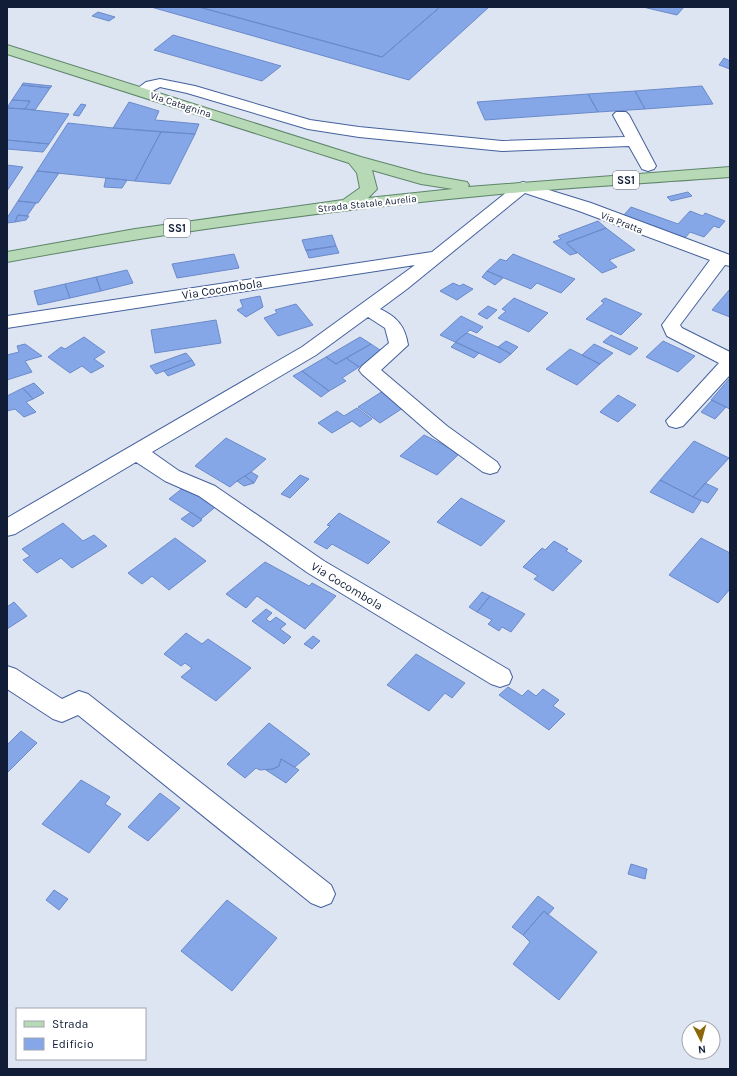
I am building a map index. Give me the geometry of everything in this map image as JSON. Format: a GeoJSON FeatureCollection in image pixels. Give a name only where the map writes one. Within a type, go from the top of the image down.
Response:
{"type":"FeatureCollection","features":[{"type":"Feature","properties":{"kind":"main road","name":"Via Catagnina"},"geometry":{"type":"LineString","coordinates":[[7,49],[393,171],[452,185],[523,187]]}},
{"type":"Feature","properties":{"kind":"main road"},"geometry":{"type":"LineString","coordinates":[[348,205],[369,189],[365,172],[355,160]]}},
{"type":"Feature","properties":{"kind":"main road"},"geometry":{"type":"LineString","coordinates":[[393,171],[490,177],[674,164],[703,167],[729,172]]}},
{"type":"Feature","properties":{"kind":"main road","name":"Strada Statale Aurelia"},"geometry":{"type":"LineString","coordinates":[[7,257],[89,241],[348,205],[523,187],[729,172]]}},
{"type":"Feature","properties":{"kind":"street"},"geometry":{"type":"LineString","coordinates":[[141,92],[151,84],[160,83],[190,89],[308,124],[359,132],[502,146],[635,141]]}},
{"type":"Feature","properties":{"kind":"street"},"geometry":{"type":"LineString","coordinates":[[621,115],[648,166]]}},
{"type":"Feature","properties":{"kind":"street"},"geometry":{"type":"LineString","coordinates":[[7,528],[309,351],[401,285],[523,187]]}},
{"type":"Feature","properties":{"kind":"street","name":"Via Pratta"},"geometry":{"type":"LineString","coordinates":[[523,187],[585,207],[725,260],[671,325],[674,332],[730,362],[676,421]]}},
{"type":"Feature","properties":{"kind":"street","name":"Via Cocombola"},"geometry":{"type":"LineString","coordinates":[[7,322],[437,256]]}},
{"type":"Feature","properties":{"kind":"street"},"geometry":{"type":"LineString","coordinates":[[367,309],[387,320],[397,330],[398,345],[369,370],[440,430],[490,467]]}},
{"type":"Feature","properties":{"kind":"street","name":"Via Cocombola"},"geometry":{"type":"LineString","coordinates":[[137,452],[172,476],[207,491],[316,567],[500,677]]}},
{"type":"Feature","properties":{"kind":"street"},"geometry":{"type":"LineString","coordinates":[[7,676],[62,712],[79,701],[321,894]]}},
{"type":"Feature","properties":{"kind":"building"},"geometry":{"type":"Polygon","coordinates":[[[151,7],[199,7],[382,57],[440,7],[489,7],[409,80],[151,7]]]}},
{"type":"Feature","properties":{"kind":"building"},"geometry":{"type":"Polygon","coordinates":[[[199,7],[440,7],[382,57],[199,7]]]}},
{"type":"Feature","properties":{"kind":"building"},"geometry":{"type":"Polygon","coordinates":[[[643,7],[684,7],[677,15],[643,7]]]}},
{"type":"Feature","properties":{"kind":"building"},"geometry":{"type":"Polygon","coordinates":[[[98,12],[115,17],[109,21],[92,16],[98,12]]]}},
{"type":"Feature","properties":{"kind":"building"},"geometry":{"type":"Polygon","coordinates":[[[173,35],[281,66],[262,81],[154,50],[173,35]]]}},
{"type":"Feature","properties":{"kind":"building"},"geometry":{"type":"Polygon","coordinates":[[[724,58],[730,61],[730,69],[719,65],[724,58]]]}},
{"type":"Feature","properties":{"kind":"building"},"geometry":{"type":"Polygon","coordinates":[[[23,83],[52,86],[50,88],[22,85],[23,83]]]}},
{"type":"Feature","properties":{"kind":"building"},"geometry":{"type":"Polygon","coordinates":[[[22,85],[50,88],[35,110],[25,109],[30,101],[12,100],[22,85]]]}},
{"type":"Feature","properties":{"kind":"building"},"geometry":{"type":"Polygon","coordinates":[[[702,86],[713,104],[645,109],[635,91],[702,86]]]}},
{"type":"Feature","properties":{"kind":"building"},"geometry":{"type":"Polygon","coordinates":[[[635,91],[645,109],[598,112],[588,94],[635,91]]]}},
{"type":"Feature","properties":{"kind":"building"},"geometry":{"type":"Polygon","coordinates":[[[588,94],[598,112],[485,120],[477,102],[588,94]]]}},
{"type":"Feature","properties":{"kind":"building"},"geometry":{"type":"Polygon","coordinates":[[[12,100],[30,101],[25,109],[7,108],[12,100]]]}},
{"type":"Feature","properties":{"kind":"building"},"geometry":{"type":"Polygon","coordinates":[[[129,102],[159,111],[155,120],[199,124],[195,134],[113,128],[129,102]]]}},
{"type":"Feature","properties":{"kind":"building"},"geometry":{"type":"Polygon","coordinates":[[[81,104],[86,105],[79,116],[73,115],[81,104]]]}},
{"type":"Feature","properties":{"kind":"building"},"geometry":{"type":"Polygon","coordinates":[[[7,108],[69,114],[49,144],[7,140],[7,108]]]}},
{"type":"Feature","properties":{"kind":"building"},"geometry":{"type":"Polygon","coordinates":[[[68,123],[161,132],[135,181],[37,171],[68,123]]]}},
{"type":"Feature","properties":{"kind":"building"},"geometry":{"type":"Polygon","coordinates":[[[161,132],[195,134],[170,184],[135,181],[161,132]]]}},
{"type":"Feature","properties":{"kind":"building"},"geometry":{"type":"Polygon","coordinates":[[[7,140],[49,144],[43,152],[7,149],[7,140]]]}},
{"type":"Feature","properties":{"kind":"building"},"geometry":{"type":"Polygon","coordinates":[[[7,165],[23,167],[7,191],[7,165]]]}},
{"type":"Feature","properties":{"kind":"building"},"geometry":{"type":"Polygon","coordinates":[[[37,171],[59,173],[38,203],[18,201],[37,171]]]}},
{"type":"Feature","properties":{"kind":"building"},"geometry":{"type":"Polygon","coordinates":[[[106,178],[127,180],[122,188],[104,187],[106,178]]]}},
{"type":"Feature","properties":{"kind":"building"},"geometry":{"type":"Polygon","coordinates":[[[688,192],[692,196],[671,201],[667,197],[688,192]]]}},
{"type":"Feature","properties":{"kind":"building"},"geometry":{"type":"Polygon","coordinates":[[[18,201],[36,203],[27,216],[18,215],[15,222],[7,223],[7,218],[18,201]]]}},
{"type":"Feature","properties":{"kind":"building"},"geometry":{"type":"Polygon","coordinates":[[[631,207],[678,224],[690,211],[703,216],[705,213],[725,221],[719,228],[714,226],[704,237],[690,232],[685,238],[623,216],[631,207]]]}},
{"type":"Feature","properties":{"kind":"building"},"geometry":{"type":"Polygon","coordinates":[[[18,215],[29,216],[26,220],[15,222],[18,215]]]}},
{"type":"Feature","properties":{"kind":"building"},"geometry":{"type":"Polygon","coordinates":[[[598,221],[606,228],[566,243],[577,253],[570,255],[553,242],[561,239],[558,236],[598,221]]]}},
{"type":"Feature","properties":{"kind":"building"},"geometry":{"type":"Polygon","coordinates":[[[606,228],[635,250],[609,260],[617,267],[602,273],[566,243],[606,228]]]}},
{"type":"Feature","properties":{"kind":"building"},"geometry":{"type":"Polygon","coordinates":[[[332,235],[336,246],[306,251],[302,240],[332,235]]]}},
{"type":"Feature","properties":{"kind":"building"},"geometry":{"type":"Polygon","coordinates":[[[336,246],[339,253],[309,258],[306,250],[336,246]]]}},
{"type":"Feature","properties":{"kind":"building"},"geometry":{"type":"Polygon","coordinates":[[[234,254],[239,268],[177,278],[172,264],[234,254]]]}},
{"type":"Feature","properties":{"kind":"building"},"geometry":{"type":"Polygon","coordinates":[[[513,254],[575,279],[561,293],[537,283],[531,289],[487,271],[500,259],[506,261],[513,254]]]}},
{"type":"Feature","properties":{"kind":"building"},"geometry":{"type":"Polygon","coordinates":[[[127,270],[133,283],[101,291],[96,277],[127,270]]]}},
{"type":"Feature","properties":{"kind":"building"},"geometry":{"type":"Polygon","coordinates":[[[487,271],[503,278],[495,285],[482,277],[487,271]]]}},
{"type":"Feature","properties":{"kind":"building"},"geometry":{"type":"Polygon","coordinates":[[[96,277],[101,291],[70,298],[65,284],[96,277]]]}},
{"type":"Feature","properties":{"kind":"building"},"geometry":{"type":"Polygon","coordinates":[[[453,283],[460,286],[463,284],[473,289],[457,300],[440,291],[453,283]]]}},
{"type":"Feature","properties":{"kind":"building"},"geometry":{"type":"Polygon","coordinates":[[[65,284],[70,298],[38,305],[34,291],[65,284]]]}},
{"type":"Feature","properties":{"kind":"building"},"geometry":{"type":"Polygon","coordinates":[[[730,289],[730,317],[712,310],[730,289]]]}},
{"type":"Feature","properties":{"kind":"building"},"geometry":{"type":"Polygon","coordinates":[[[260,296],[263,307],[246,317],[237,310],[243,307],[240,300],[260,296]]]}},
{"type":"Feature","properties":{"kind":"building"},"geometry":{"type":"Polygon","coordinates":[[[514,298],[548,313],[529,332],[498,318],[506,311],[502,309],[514,298]]]}},
{"type":"Feature","properties":{"kind":"building"},"geometry":{"type":"Polygon","coordinates":[[[605,298],[642,314],[621,335],[586,319],[604,303],[601,301],[605,298]]]}},
{"type":"Feature","properties":{"kind":"building"},"geometry":{"type":"Polygon","coordinates":[[[296,304],[313,325],[278,336],[264,318],[277,313],[275,310],[296,304]]]}},
{"type":"Feature","properties":{"kind":"building"},"geometry":{"type":"Polygon","coordinates":[[[488,306],[497,310],[487,319],[478,314],[488,306]]]}},
{"type":"Feature","properties":{"kind":"building"},"geometry":{"type":"Polygon","coordinates":[[[461,316],[483,327],[477,333],[470,330],[455,342],[440,335],[461,316]]]}},
{"type":"Feature","properties":{"kind":"building"},"geometry":{"type":"Polygon","coordinates":[[[216,320],[221,343],[155,353],[151,330],[216,320]]]}},
{"type":"Feature","properties":{"kind":"building"},"geometry":{"type":"Polygon","coordinates":[[[467,333],[511,354],[500,363],[455,342],[467,333]]]}},
{"type":"Feature","properties":{"kind":"building"},"geometry":{"type":"Polygon","coordinates":[[[611,335],[638,348],[630,355],[603,342],[611,335]]]}},
{"type":"Feature","properties":{"kind":"building"},"geometry":{"type":"Polygon","coordinates":[[[84,337],[105,352],[94,359],[104,366],[91,373],[82,366],[70,373],[48,357],[61,347],[65,349],[84,337]]]}},
{"type":"Feature","properties":{"kind":"building"},"geometry":{"type":"Polygon","coordinates":[[[360,337],[371,344],[336,364],[326,357],[360,337]]]}},
{"type":"Feature","properties":{"kind":"building"},"geometry":{"type":"Polygon","coordinates":[[[506,341],[518,347],[511,354],[498,347],[506,341]]]}},
{"type":"Feature","properties":{"kind":"building"},"geometry":{"type":"Polygon","coordinates":[[[663,341],[695,356],[678,372],[646,357],[663,341]]]}},
{"type":"Feature","properties":{"kind":"building"},"geometry":{"type":"Polygon","coordinates":[[[456,342],[479,353],[474,358],[451,347],[456,342]]]}},
{"type":"Feature","properties":{"kind":"building"},"geometry":{"type":"Polygon","coordinates":[[[25,344],[42,356],[25,361],[32,372],[7,380],[7,355],[19,352],[17,346],[25,344]]]}},
{"type":"Feature","properties":{"kind":"building"},"geometry":{"type":"Polygon","coordinates":[[[371,344],[383,352],[359,367],[346,358],[371,344]]]}},
{"type":"Feature","properties":{"kind":"building"},"geometry":{"type":"Polygon","coordinates":[[[594,344],[613,353],[600,364],[582,355],[594,344]]]}},
{"type":"Feature","properties":{"kind":"building"},"geometry":{"type":"Polygon","coordinates":[[[570,349],[600,364],[577,385],[546,369],[570,349]]]}},
{"type":"Feature","properties":{"kind":"building"},"geometry":{"type":"Polygon","coordinates":[[[186,353],[192,360],[156,374],[150,366],[186,353]]]}},
{"type":"Feature","properties":{"kind":"building"},"geometry":{"type":"Polygon","coordinates":[[[326,357],[336,364],[346,358],[359,367],[342,378],[346,381],[329,391],[302,371],[326,357]]]}},
{"type":"Feature","properties":{"kind":"building"},"geometry":{"type":"Polygon","coordinates":[[[192,360],[195,365],[168,376],[164,371],[192,360]]]}},
{"type":"Feature","properties":{"kind":"building"},"geometry":{"type":"Polygon","coordinates":[[[302,371],[329,391],[321,397],[293,376],[302,371]]]}},
{"type":"Feature","properties":{"kind":"building"},"geometry":{"type":"Polygon","coordinates":[[[730,378],[730,409],[711,400],[730,378]]]}},
{"type":"Feature","properties":{"kind":"building"},"geometry":{"type":"Polygon","coordinates":[[[34,383],[44,393],[33,399],[23,388],[34,383]]]}},
{"type":"Feature","properties":{"kind":"building"},"geometry":{"type":"Polygon","coordinates":[[[23,388],[33,399],[26,402],[36,412],[24,417],[15,409],[7,411],[7,396],[23,388]]]}},
{"type":"Feature","properties":{"kind":"building"},"geometry":{"type":"Polygon","coordinates":[[[383,391],[406,406],[380,423],[358,407],[383,391]]]}},
{"type":"Feature","properties":{"kind":"building"},"geometry":{"type":"Polygon","coordinates":[[[618,395],[636,405],[618,422],[600,412],[618,395]]]}},
{"type":"Feature","properties":{"kind":"building"},"geometry":{"type":"Polygon","coordinates":[[[712,400],[726,407],[715,419],[701,412],[712,400]]]}},
{"type":"Feature","properties":{"kind":"building"},"geometry":{"type":"Polygon","coordinates":[[[357,408],[372,419],[360,427],[352,421],[332,433],[318,423],[337,411],[344,416],[357,408]]]}},
{"type":"Feature","properties":{"kind":"building"},"geometry":{"type":"Polygon","coordinates":[[[424,435],[460,453],[437,475],[400,456],[424,435]]]}},
{"type":"Feature","properties":{"kind":"building"},"geometry":{"type":"Polygon","coordinates":[[[226,438],[266,459],[230,487],[195,466],[226,438]]]}},
{"type":"Feature","properties":{"kind":"building"},"geometry":{"type":"Polygon","coordinates":[[[694,441],[729,458],[693,497],[660,480],[694,441]]]}},
{"type":"Feature","properties":{"kind":"building"},"geometry":{"type":"Polygon","coordinates":[[[251,472],[258,476],[254,483],[245,476],[251,472]]]}},
{"type":"Feature","properties":{"kind":"building"},"geometry":{"type":"Polygon","coordinates":[[[300,475],[309,479],[290,498],[281,494],[300,475]]]}},
{"type":"Feature","properties":{"kind":"building"},"geometry":{"type":"Polygon","coordinates":[[[245,476],[254,483],[244,486],[237,481],[245,476]]]}},
{"type":"Feature","properties":{"kind":"building"},"geometry":{"type":"Polygon","coordinates":[[[660,480],[701,501],[693,513],[650,492],[660,480]]]}},
{"type":"Feature","properties":{"kind":"building"},"geometry":{"type":"Polygon","coordinates":[[[705,483],[718,489],[708,503],[693,497],[705,483]]]}},
{"type":"Feature","properties":{"kind":"building"},"geometry":{"type":"Polygon","coordinates":[[[184,487],[220,503],[201,519],[169,499],[184,487]]]}},
{"type":"Feature","properties":{"kind":"building"},"geometry":{"type":"Polygon","coordinates":[[[461,498],[505,521],[481,546],[437,522],[461,498]]]}},
{"type":"Feature","properties":{"kind":"building"},"geometry":{"type":"Polygon","coordinates":[[[191,512],[202,520],[193,527],[181,519],[191,512]]]}},
{"type":"Feature","properties":{"kind":"building"},"geometry":{"type":"Polygon","coordinates":[[[339,513],[390,542],[368,564],[332,544],[327,549],[314,542],[330,526],[327,525],[339,513]]]}},
{"type":"Feature","properties":{"kind":"building"},"geometry":{"type":"Polygon","coordinates":[[[63,523],[83,541],[94,535],[107,546],[72,568],[61,558],[37,573],[23,560],[30,556],[22,549],[63,523]]]}},
{"type":"Feature","properties":{"kind":"building"},"geometry":{"type":"Polygon","coordinates":[[[175,538],[206,561],[169,590],[152,576],[142,584],[128,573],[175,538]]]}},
{"type":"Feature","properties":{"kind":"building"},"geometry":{"type":"Polygon","coordinates":[[[701,538],[730,553],[730,589],[718,603],[669,575],[701,538]]]}},
{"type":"Feature","properties":{"kind":"building"},"geometry":{"type":"Polygon","coordinates":[[[554,541],[568,549],[566,551],[582,561],[553,591],[534,579],[538,576],[523,567],[542,548],[545,550],[554,541]]]}},
{"type":"Feature","properties":{"kind":"building"},"geometry":{"type":"Polygon","coordinates":[[[265,562],[309,586],[312,583],[336,596],[305,629],[257,596],[246,608],[226,594],[265,562]]]}},
{"type":"Feature","properties":{"kind":"building"},"geometry":{"type":"Polygon","coordinates":[[[482,592],[490,596],[477,612],[469,607],[482,592]]]}},
{"type":"Feature","properties":{"kind":"building"},"geometry":{"type":"Polygon","coordinates":[[[490,596],[525,614],[511,632],[502,627],[499,631],[488,624],[492,620],[477,612],[490,596]]]}},
{"type":"Feature","properties":{"kind":"building"},"geometry":{"type":"Polygon","coordinates":[[[14,602],[27,616],[7,629],[7,607],[14,602]]]}},
{"type":"Feature","properties":{"kind":"building"},"geometry":{"type":"Polygon","coordinates":[[[266,609],[272,613],[266,619],[270,622],[276,617],[286,624],[280,629],[291,637],[284,644],[252,621],[266,609]]]}},
{"type":"Feature","properties":{"kind":"building"},"geometry":{"type":"Polygon","coordinates":[[[186,633],[202,644],[208,639],[251,668],[216,701],[181,677],[192,668],[185,663],[181,666],[164,654],[186,633]]]}},
{"type":"Feature","properties":{"kind":"building"},"geometry":{"type":"Polygon","coordinates":[[[313,636],[320,641],[312,649],[304,644],[313,636]]]}},
{"type":"Feature","properties":{"kind":"building"},"geometry":{"type":"Polygon","coordinates":[[[416,654],[465,683],[452,698],[445,693],[429,711],[387,685],[416,654]]]}},
{"type":"Feature","properties":{"kind":"building"},"geometry":{"type":"Polygon","coordinates":[[[508,687],[522,696],[528,690],[536,696],[543,689],[559,700],[553,706],[565,714],[549,730],[499,695],[508,687]]]}},
{"type":"Feature","properties":{"kind":"building"},"geometry":{"type":"Polygon","coordinates":[[[269,723],[310,754],[295,767],[281,759],[279,766],[273,769],[260,770],[256,768],[245,778],[227,764],[269,723]]]}},
{"type":"Feature","properties":{"kind":"building"},"geometry":{"type":"Polygon","coordinates":[[[21,731],[37,743],[7,773],[7,745],[21,731]]]}},
{"type":"Feature","properties":{"kind":"building"},"geometry":{"type":"Polygon","coordinates":[[[281,759],[299,770],[286,783],[266,770],[279,766],[281,759]]]}},
{"type":"Feature","properties":{"kind":"building"},"geometry":{"type":"Polygon","coordinates":[[[81,780],[110,797],[105,804],[121,814],[89,853],[42,824],[81,780]]]}},
{"type":"Feature","properties":{"kind":"building"},"geometry":{"type":"Polygon","coordinates":[[[160,793],[180,808],[148,841],[128,827],[160,793]]]}},
{"type":"Feature","properties":{"kind":"building"},"geometry":{"type":"Polygon","coordinates":[[[631,864],[647,869],[645,879],[628,874],[631,864]]]}},
{"type":"Feature","properties":{"kind":"building"},"geometry":{"type":"Polygon","coordinates":[[[54,890],[68,899],[59,910],[46,900],[54,890]]]}},
{"type":"Feature","properties":{"kind":"building"},"geometry":{"type":"Polygon","coordinates":[[[538,896],[554,908],[548,915],[544,911],[523,935],[512,927],[538,896]]]}},
{"type":"Feature","properties":{"kind":"building"},"geometry":{"type":"Polygon","coordinates":[[[227,900],[277,938],[232,991],[181,951],[227,900]]]}},
{"type":"Feature","properties":{"kind":"building"},"geometry":{"type":"Polygon","coordinates":[[[544,911],[597,952],[559,1000],[513,964],[530,942],[523,935],[544,911]]]}}]}
